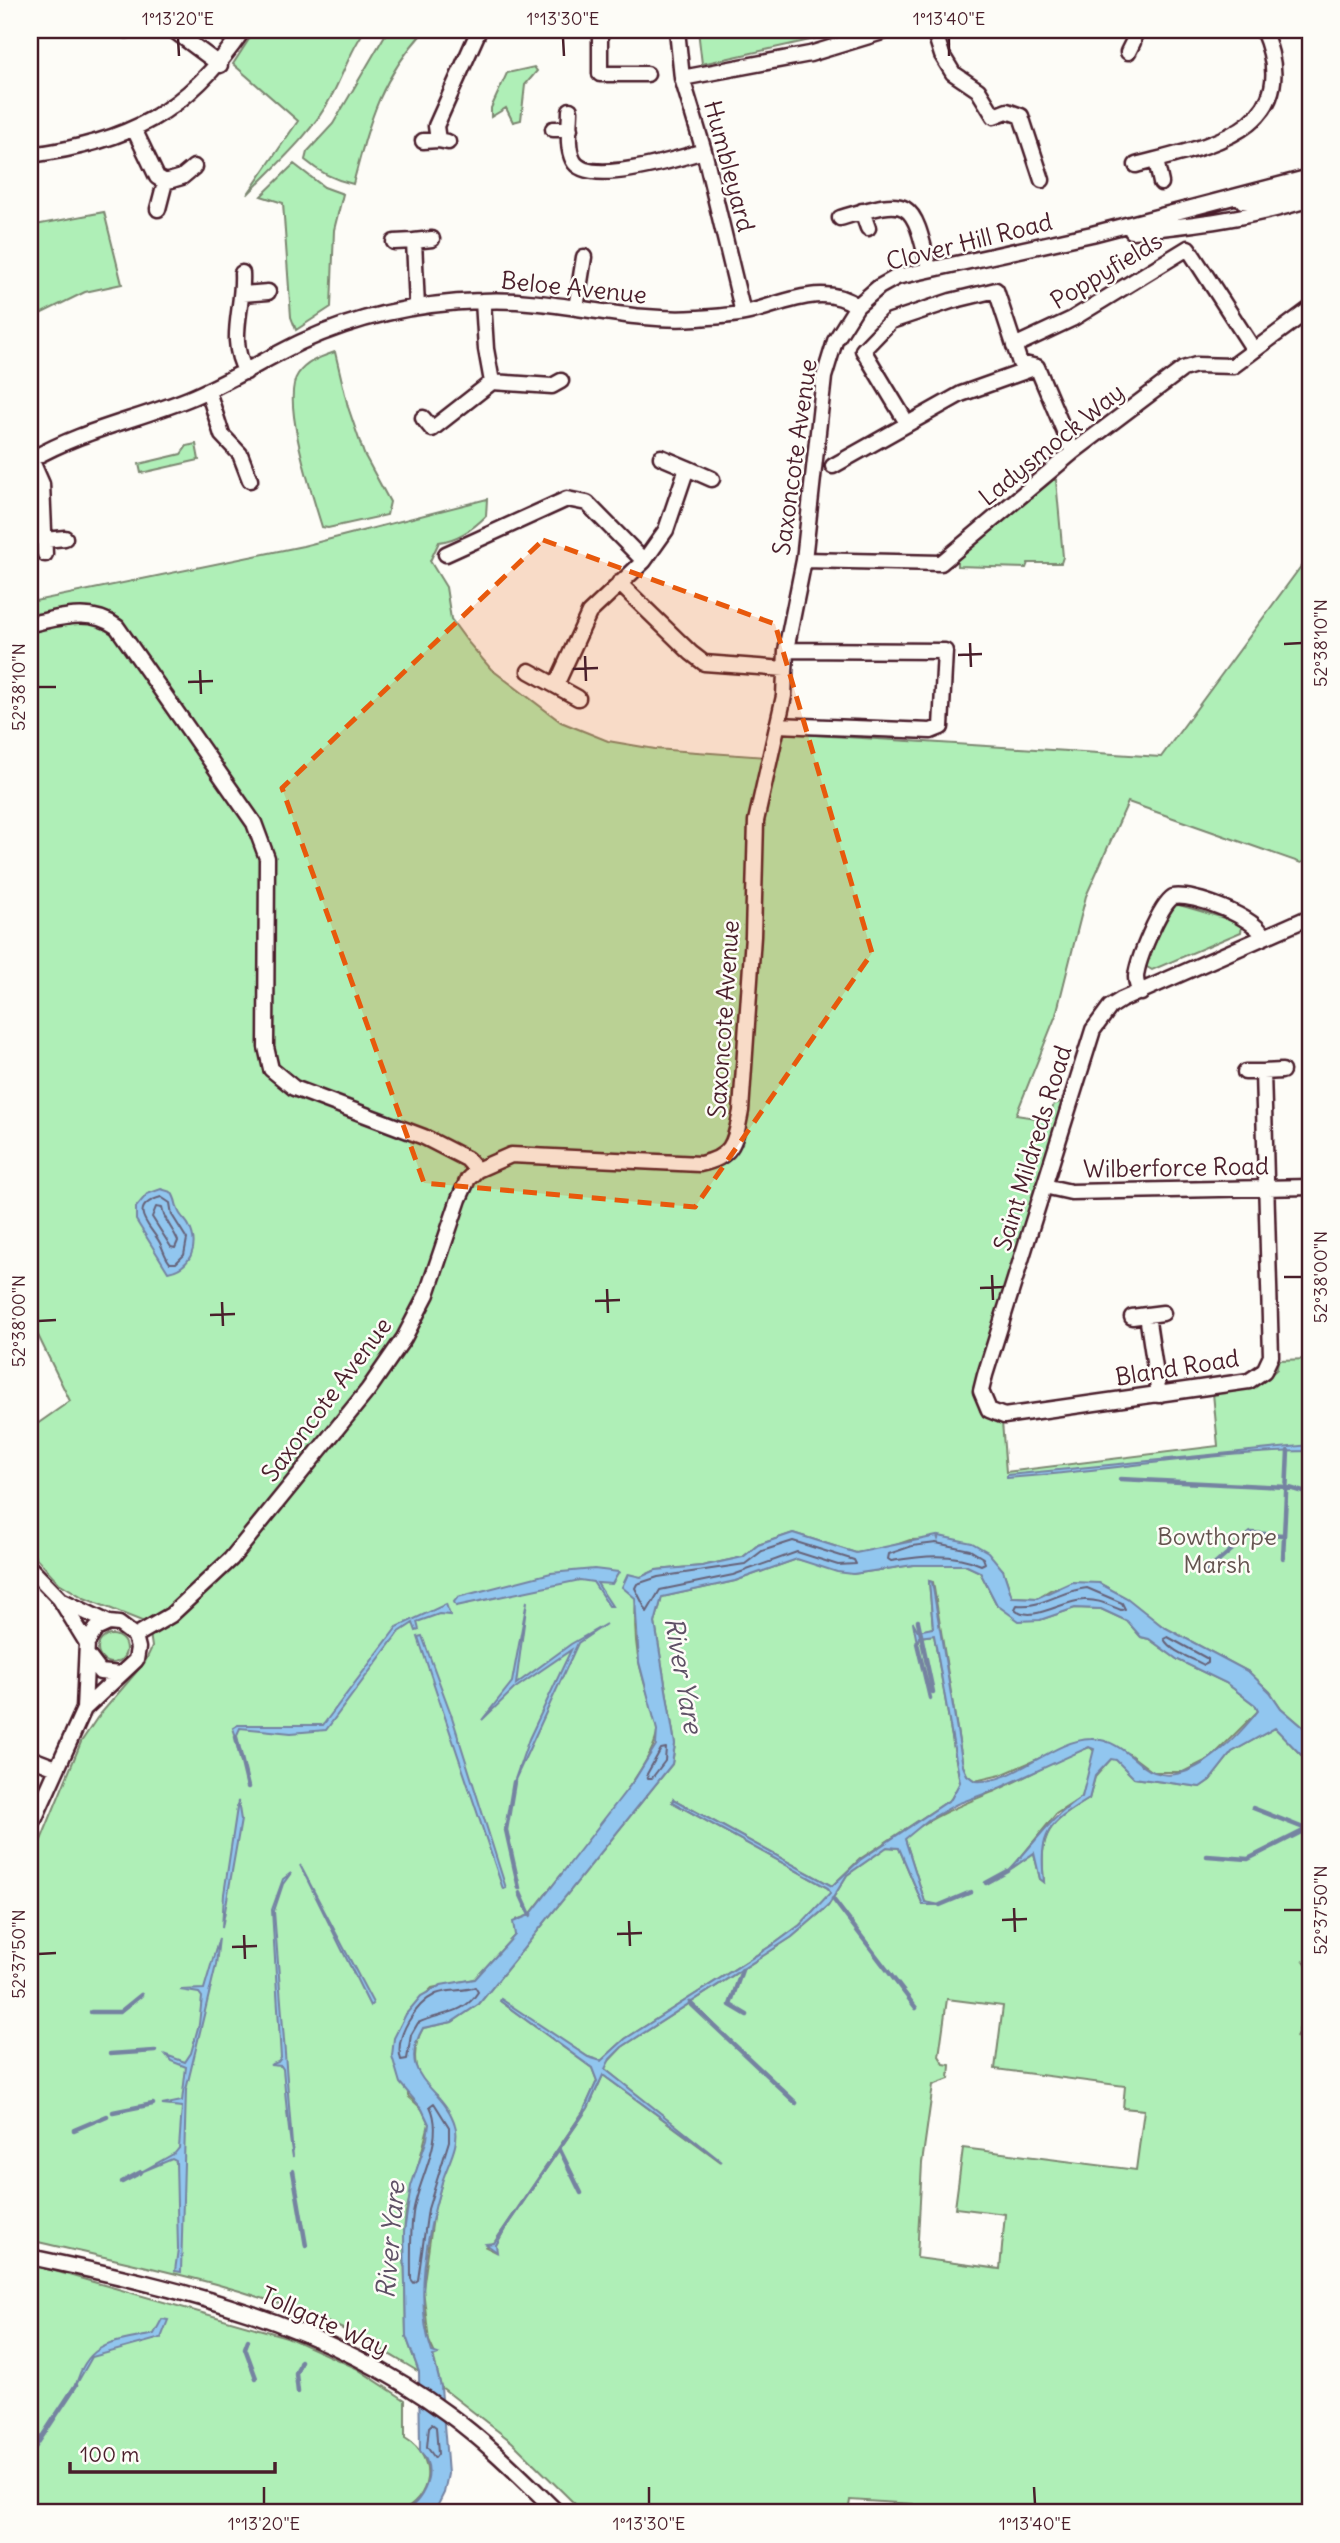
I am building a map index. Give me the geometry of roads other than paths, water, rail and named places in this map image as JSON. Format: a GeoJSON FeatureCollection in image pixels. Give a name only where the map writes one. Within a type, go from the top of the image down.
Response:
{"type":"FeatureCollection","features":[{"type":"Feature","properties":{"kind":"street"},"geometry":{"type":"LineString","coordinates":[[173,30],[220,65]]}},
{"type":"Feature","properties":{"kind":"street"},"geometry":{"type":"LineString","coordinates":[[30,155],[96,144],[134,129],[191,92],[220,65],[243,30]]}},
{"type":"Feature","properties":{"kind":"street"},"geometry":{"type":"LineString","coordinates":[[436,141],[436,125],[479,30]]}},
{"type":"Feature","properties":{"kind":"street"},"geometry":{"type":"LineString","coordinates":[[600,30],[600,74],[648,74]]}},
{"type":"Feature","properties":{"kind":"street","name":"Humbleyard"},"geometry":{"type":"LineString","coordinates":[[677,30],[682,78],[704,151],[743,313]]}},
{"type":"Feature","properties":{"kind":"street"},"geometry":{"type":"LineString","coordinates":[[682,78],[810,54],[889,30]]}},
{"type":"Feature","properties":{"kind":"street"},"geometry":{"type":"LineString","coordinates":[[934,30],[942,55],[953,73],[978,89],[994,116],[1007,111],[1021,117],[1044,172]]}},
{"type":"Feature","properties":{"kind":"street"},"geometry":{"type":"LineString","coordinates":[[1128,52],[1133,42],[1134,30]]}},
{"type":"Feature","properties":{"kind":"street"},"geometry":{"type":"LineString","coordinates":[[1136,165],[1234,137],[1262,109],[1271,89],[1273,66],[1271,48],[1264,30]]}},
{"type":"Feature","properties":{"kind":"street"},"geometry":{"type":"LineString","coordinates":[[570,110],[574,162],[581,169],[593,172],[657,164],[704,151]]}},
{"type":"Feature","properties":{"kind":"street"},"geometry":{"type":"LineString","coordinates":[[134,129],[157,177],[165,182],[182,177],[194,167]]}},
{"type":"Feature","properties":{"kind":"street"},"geometry":{"type":"LineString","coordinates":[[553,130],[570,129]]}},
{"type":"Feature","properties":{"kind":"street"},"geometry":{"type":"LineString","coordinates":[[1156,160],[1161,183]]}},
{"type":"Feature","properties":{"kind":"street","name":"Clover Hill Road"},"geometry":{"type":"LineString","coordinates":[[857,306],[878,287],[897,276],[1092,234],[1310,177]]}},
{"type":"Feature","properties":{"kind":"street"},"geometry":{"type":"LineString","coordinates":[[158,209],[165,182]]}},
{"type":"Feature","properties":{"kind":"street","name":"Clover Hill Road"},"geometry":{"type":"LineString","coordinates":[[1210,203],[1269,200],[1310,188]]}},
{"type":"Feature","properties":{"kind":"street","name":"Clover Hill Road"},"geometry":{"type":"LineString","coordinates":[[1092,234],[1200,224],[1272,211],[1310,200]]}},
{"type":"Feature","properties":{"kind":"street"},"geometry":{"type":"LineString","coordinates":[[840,218],[894,204],[910,212],[920,229],[929,269]]}},
{"type":"Feature","properties":{"kind":"street"},"geometry":{"type":"LineString","coordinates":[[862,211],[868,228]]}},
{"type":"Feature","properties":{"kind":"street"},"geometry":{"type":"LineString","coordinates":[[394,242],[432,239]]}},
{"type":"Feature","properties":{"kind":"street"},"geometry":{"type":"LineString","coordinates":[[414,240],[417,307]]}},
{"type":"Feature","properties":{"kind":"street","name":"Poppyfields"},"geometry":{"type":"LineString","coordinates":[[1014,346],[1072,318],[1188,248],[1254,350]]}},
{"type":"Feature","properties":{"kind":"street"},"geometry":{"type":"LineString","coordinates":[[576,309],[584,257]]}},
{"type":"Feature","properties":{"kind":"street"},"geometry":{"type":"LineString","coordinates":[[242,273],[243,294],[235,338],[239,359],[246,372]]}},
{"type":"Feature","properties":{"kind":"street"},"geometry":{"type":"LineString","coordinates":[[907,424],[863,350],[891,321],[951,301],[996,290],[1020,363],[1037,367]]}},
{"type":"Feature","properties":{"kind":"street"},"geometry":{"type":"LineString","coordinates":[[243,294],[268,292]]}},
{"type":"Feature","properties":{"kind":"street"},"geometry":{"type":"LineString","coordinates":[[743,313],[809,295],[829,295],[857,306]]}},
{"type":"Feature","properties":{"kind":"street"},"geometry":{"type":"LineString","coordinates":[[483,301],[485,349],[492,382]]}},
{"type":"Feature","properties":{"kind":"street","name":"Beloe Avenue"},"geometry":{"type":"LineString","coordinates":[[30,460],[103,425],[208,391],[301,342],[380,314],[417,307],[483,301],[553,304],[576,309],[671,318],[743,313]]}},
{"type":"Feature","properties":{"kind":"street","name":"Saxoncote Avenue"},"geometry":{"type":"LineString","coordinates":[[135,1636],[171,1615],[231,1559],[368,1390],[404,1338],[427,1294],[459,1199],[468,1179],[477,1170],[511,1155],[700,1164],[716,1161],[729,1151],[736,1139],[741,1111],[753,936],[755,821],[784,696],[786,650],[804,560],[824,377],[835,341],[857,306]]}},
{"type":"Feature","properties":{"kind":"street","name":"Ladysmock Way"},"geometry":{"type":"LineString","coordinates":[[804,560],[941,563],[1073,452],[1183,369],[1196,365],[1233,366],[1310,309]]}},
{"type":"Feature","properties":{"kind":"street"},"geometry":{"type":"LineString","coordinates":[[833,466],[961,394],[1037,367]]}},
{"type":"Feature","properties":{"kind":"street"},"geometry":{"type":"LineString","coordinates":[[1037,367],[1073,452]]}},
{"type":"Feature","properties":{"kind":"street"},"geometry":{"type":"LineString","coordinates":[[427,428],[492,382],[556,388]]}},
{"type":"Feature","properties":{"kind":"street"},"geometry":{"type":"LineString","coordinates":[[208,391],[222,435],[240,454],[250,480]]}},
{"type":"Feature","properties":{"kind":"street"},"geometry":{"type":"LineString","coordinates":[[661,457],[712,479]]}},
{"type":"Feature","properties":{"kind":"street"},"geometry":{"type":"LineString","coordinates":[[30,460],[42,484],[45,547],[65,538]]}},
{"type":"Feature","properties":{"kind":"street"},"geometry":{"type":"LineString","coordinates":[[555,685],[589,613],[644,561],[666,530],[687,468]]}},
{"type":"Feature","properties":{"kind":"street"},"geometry":{"type":"LineString","coordinates":[[446,554],[567,499],[587,503],[644,561]]}},
{"type":"Feature","properties":{"kind":"street"},"geometry":{"type":"LineString","coordinates":[[619,583],[704,663],[785,669]]}},
{"type":"Feature","properties":{"kind":"street"},"geometry":{"type":"LineString","coordinates":[[30,624],[89,614],[107,619],[117,626],[254,823],[267,858],[266,1046],[271,1069],[294,1088],[448,1148],[477,1170]]}},
{"type":"Feature","properties":{"kind":"street"},"geometry":{"type":"LineString","coordinates":[[777,724],[931,731],[941,727],[945,652],[786,650]]}},
{"type":"Feature","properties":{"kind":"street"},"geometry":{"type":"LineString","coordinates":[[529,671],[578,698]]}},
{"type":"Feature","properties":{"kind":"street"},"geometry":{"type":"LineString","coordinates":[[1141,993],[1136,982],[1138,970],[1163,907],[1173,897],[1188,897],[1242,916],[1259,928],[1264,937]]}},
{"type":"Feature","properties":{"kind":"street","name":"Saint Mildreds Road"},"geometry":{"type":"LineString","coordinates":[[996,1415],[983,1402],[981,1391],[1093,1030],[1110,1007],[1310,916]]}},
{"type":"Feature","properties":{"kind":"street"},"geometry":{"type":"LineString","coordinates":[[1245,1072],[1282,1071]]}},
{"type":"Feature","properties":{"kind":"street","name":"Bland Road"},"geometry":{"type":"LineString","coordinates":[[996,1415],[1249,1381],[1264,1371],[1271,1356],[1263,1072]]}},
{"type":"Feature","properties":{"kind":"street","name":"Wilberforce Road"},"geometry":{"type":"LineString","coordinates":[[1044,1186],[1071,1192],[1310,1187]]}},
{"type":"Feature","properties":{"kind":"street"},"geometry":{"type":"LineString","coordinates":[[1159,1395],[1139,1316],[1163,1313]]}},
{"type":"Feature","properties":{"kind":"street"},"geometry":{"type":"LineString","coordinates":[[30,1568],[60,1599],[87,1648],[91,1663],[100,1672],[120,1674]]}},
{"type":"Feature","properties":{"kind":"street"},"geometry":{"type":"LineString","coordinates":[[30,1829],[84,1709],[136,1660],[138,1648],[135,1636],[119,1624],[108,1623],[60,1599]]}},
{"type":"Feature","properties":{"kind":"street"},"geometry":{"type":"LineString","coordinates":[[84,1709],[87,1648],[96,1629],[108,1623]]}},
{"type":"Feature","properties":{"kind":"street"},"geometry":{"type":"LineString","coordinates":[[30,1758],[56,1768]]}},
{"type":"Feature","properties":{"kind":"street","name":"Tollgate Way"},"geometry":{"type":"LineString","coordinates":[[30,2257],[111,2274],[272,2318],[321,2339],[410,2387],[470,2431],[558,2513]]}},
{"type":"Feature","properties":{"kind":"water"},"geometry":{"type":"Polygon","coordinates":[[[161,1189],[173,1195],[180,1214],[189,1226],[193,1241],[193,1249],[187,1261],[176,1270],[168,1272],[136,1220],[136,1207],[147,1194],[161,1189]]]}},
{"type":"Feature","properties":{"kind":"water"},"geometry":{"type":"Polygon","coordinates":[[[1310,1445],[1310,1451],[1196,1458],[1007,1478],[1007,1475],[1310,1445]]]}},
{"type":"Feature","properties":{"kind":"water"},"geometry":{"type":"Polygon","coordinates":[[[793,1533],[856,1553],[937,1536],[938,1539],[939,1536],[972,1543],[988,1552],[1003,1570],[1012,1597],[1037,1598],[1072,1582],[1099,1583],[1127,1598],[1162,1626],[1249,1672],[1270,1692],[1281,1708],[1310,1733],[1310,1764],[1275,1728],[1232,1752],[1210,1780],[1200,1787],[1134,1778],[1116,1760],[1111,1759],[1095,1776],[1089,1799],[1064,1816],[1049,1831],[1043,1852],[1044,1882],[1040,1879],[1034,1853],[1008,1871],[1051,1823],[1082,1797],[1094,1749],[1089,1747],[995,1790],[957,1804],[928,1820],[905,1839],[925,1902],[940,1905],[923,1905],[899,1848],[887,1847],[847,1875],[828,1906],[792,1937],[622,2047],[610,2059],[605,2069],[722,2162],[603,2075],[588,2108],[506,2227],[496,2245],[497,2252],[486,2244],[494,2243],[583,2112],[597,2081],[592,2068],[500,2001],[501,1999],[588,2057],[601,2061],[625,2039],[777,1942],[800,1925],[830,1893],[828,1888],[672,1802],[673,1799],[832,1886],[860,1860],[951,1799],[960,1782],[934,1635],[919,1637],[917,1643],[913,1622],[918,1631],[933,1628],[929,1581],[932,1582],[963,1766],[967,1775],[975,1781],[1005,1776],[1062,1746],[1091,1739],[1113,1744],[1143,1766],[1158,1773],[1175,1774],[1207,1761],[1236,1736],[1258,1711],[1255,1705],[1226,1683],[1178,1660],[1149,1639],[1141,1637],[1127,1621],[1101,1609],[1075,1608],[1040,1620],[1019,1621],[997,1605],[980,1572],[965,1565],[913,1565],[853,1574],[837,1572],[797,1559],[735,1581],[662,1597],[655,1623],[675,1744],[672,1764],[479,2004],[452,2022],[423,2028],[416,2045],[414,2059],[417,2070],[449,2112],[456,2132],[455,2146],[442,2182],[427,2244],[423,2289],[427,2332],[432,2352],[438,2354],[433,2356],[441,2387],[448,2474],[444,2493],[434,2513],[402,2513],[422,2494],[428,2477],[426,2459],[420,2451],[419,2372],[406,2336],[404,2232],[411,2186],[427,2139],[429,2124],[422,2109],[400,2083],[392,2056],[394,2038],[406,2014],[421,1996],[441,1985],[475,1979],[515,1935],[513,1922],[530,1915],[635,1779],[656,1745],[657,1730],[639,1662],[635,1598],[622,1587],[628,1574],[641,1577],[656,1570],[702,1566],[743,1557],[758,1545],[793,1533]]]}},
{"type":"Feature","properties":{"kind":"water"},"geometry":{"type":"Polygon","coordinates":[[[594,1569],[619,1572],[612,1584],[597,1583],[612,1606],[609,1606],[593,1582],[580,1580],[456,1606],[454,1602],[458,1597],[551,1573],[594,1569]]]}},
{"type":"Feature","properties":{"kind":"water"},"geometry":{"type":"Polygon","coordinates":[[[527,1601],[516,1684],[571,1644],[606,1624],[578,1643],[514,1782],[529,1739],[571,1650],[514,1689],[482,1720],[512,1682],[527,1601]]]}},
{"type":"Feature","properties":{"kind":"water"},"geometry":{"type":"Polygon","coordinates":[[[446,1604],[450,1615],[439,1614],[417,1622],[419,1630],[416,1631],[413,1623],[398,1633],[326,1730],[291,1733],[240,1728],[236,1737],[233,1728],[238,1725],[323,1725],[397,1627],[446,1604]]]}},
{"type":"Feature","properties":{"kind":"water"},"geometry":{"type":"Polygon","coordinates":[[[422,1636],[451,1714],[506,1888],[503,1889],[418,1637],[422,1636]]]}},
{"type":"Feature","properties":{"kind":"water"},"geometry":{"type":"Polygon","coordinates":[[[238,1801],[241,1820],[222,1928],[224,1894],[238,1801]]]}},
{"type":"Feature","properties":{"kind":"water"},"geometry":{"type":"Polygon","coordinates":[[[300,1865],[373,2003],[370,2006],[300,1865]]]}},
{"type":"Feature","properties":{"kind":"water"},"geometry":{"type":"Polygon","coordinates":[[[291,1873],[283,1884],[274,1911],[293,2157],[283,2069],[281,2066],[270,2065],[281,2058],[272,1910],[283,1879],[291,1873]]]}},
{"type":"Feature","properties":{"kind":"water"},"geometry":{"type":"Polygon","coordinates":[[[219,1938],[216,1965],[186,2090],[181,2272],[175,2271],[178,2249],[176,2161],[172,2159],[141,2172],[179,2148],[182,2107],[162,2105],[182,2101],[186,2067],[171,2061],[166,2055],[185,2062],[191,2053],[199,2024],[202,1997],[199,1993],[180,1990],[204,1989],[219,1938]]]}},
{"type":"Feature","properties":{"kind":"water"},"geometry":{"type":"Polygon","coordinates":[[[162,2319],[168,2320],[161,2338],[92,2357],[76,2385],[81,2370],[96,2351],[115,2342],[154,2334],[162,2319]]]}},
{"type":"Feature","properties":{"kind":"waterway"},"geometry":{"type":"LineString","coordinates":[[1283,1558],[1288,1451]]}},
{"type":"Feature","properties":{"kind":"waterway"},"geometry":{"type":"LineString","coordinates":[[1120,1479],[1286,1487],[1310,1494]]}},
{"type":"Feature","properties":{"kind":"waterway"},"geometry":{"type":"LineString","coordinates":[[1206,1572],[1251,1533],[1284,1535]]}},
{"type":"Feature","properties":{"kind":"waterway"},"geometry":{"type":"LineString","coordinates":[[918,1621],[933,1692]]}},
{"type":"Feature","properties":{"kind":"waterway"},"geometry":{"type":"LineString","coordinates":[[917,1643],[930,1698]]}},
{"type":"Feature","properties":{"kind":"waterway"},"geometry":{"type":"LineString","coordinates":[[236,1737],[248,1787]]}},
{"type":"Feature","properties":{"kind":"waterway"},"geometry":{"type":"LineString","coordinates":[[514,1782],[506,1830],[519,1888]]}},
{"type":"Feature","properties":{"kind":"waterway"},"geometry":{"type":"LineString","coordinates":[[1253,1808],[1306,1829]]}},
{"type":"Feature","properties":{"kind":"waterway"},"geometry":{"type":"LineString","coordinates":[[1207,1856],[1248,1859],[1307,1829]]}},
{"type":"Feature","properties":{"kind":"waterway"},"geometry":{"type":"LineString","coordinates":[[986,1883],[1008,1871]]}},
{"type":"Feature","properties":{"kind":"waterway"},"geometry":{"type":"LineString","coordinates":[[940,1905],[971,1892]]}},
{"type":"Feature","properties":{"kind":"waterway"},"geometry":{"type":"LineString","coordinates":[[520,1893],[530,1915]]}},
{"type":"Feature","properties":{"kind":"waterway"},"geometry":{"type":"LineString","coordinates":[[833,1899],[916,2008]]}},
{"type":"Feature","properties":{"kind":"waterway"},"geometry":{"type":"LineString","coordinates":[[742,1970],[730,2005],[747,2015]]}},
{"type":"Feature","properties":{"kind":"waterway"},"geometry":{"type":"LineString","coordinates":[[91,2012],[120,2012],[141,1995]]}},
{"type":"Feature","properties":{"kind":"waterway"},"geometry":{"type":"LineString","coordinates":[[690,2003],[796,2103]]}},
{"type":"Feature","properties":{"kind":"waterway"},"geometry":{"type":"LineString","coordinates":[[110,2054],[155,2051]]}},
{"type":"Feature","properties":{"kind":"waterway"},"geometry":{"type":"LineString","coordinates":[[113,2112],[153,2104]]}},
{"type":"Feature","properties":{"kind":"waterway"},"geometry":{"type":"LineString","coordinates":[[74,2130],[107,2116]]}},
{"type":"Feature","properties":{"kind":"waterway"},"geometry":{"type":"LineString","coordinates":[[560,2150],[581,2193]]}},
{"type":"Feature","properties":{"kind":"waterway"},"geometry":{"type":"LineString","coordinates":[[293,2171],[306,2246]]}},
{"type":"Feature","properties":{"kind":"waterway"},"geometry":{"type":"LineString","coordinates":[[122,2182],[141,2172]]}},
{"type":"Feature","properties":{"kind":"waterway"},"geometry":{"type":"LineString","coordinates":[[248,2340],[245,2348],[256,2378]]}},
{"type":"Feature","properties":{"kind":"waterway"},"geometry":{"type":"LineString","coordinates":[[298,2392],[296,2374],[301,2361]]}},
{"type":"Feature","properties":{"kind":"waterway"},"geometry":{"type":"LineString","coordinates":[[30,2455],[76,2385]]}},
{"type":"Feature","properties":{"kind":"park label","name":"Bowthorpe Marsh"},"geometry":{"type":"Point","coordinates":[1217,1550]}},
{"type":"Feature","properties":{"kind":"water label","name":"River Yare"},"geometry":{"type":"Point","coordinates":[684,1675]}},
{"type":"Feature","properties":{"kind":"water label","name":"River Yare"},"geometry":{"type":"Point","coordinates":[390,2240]}}]}
